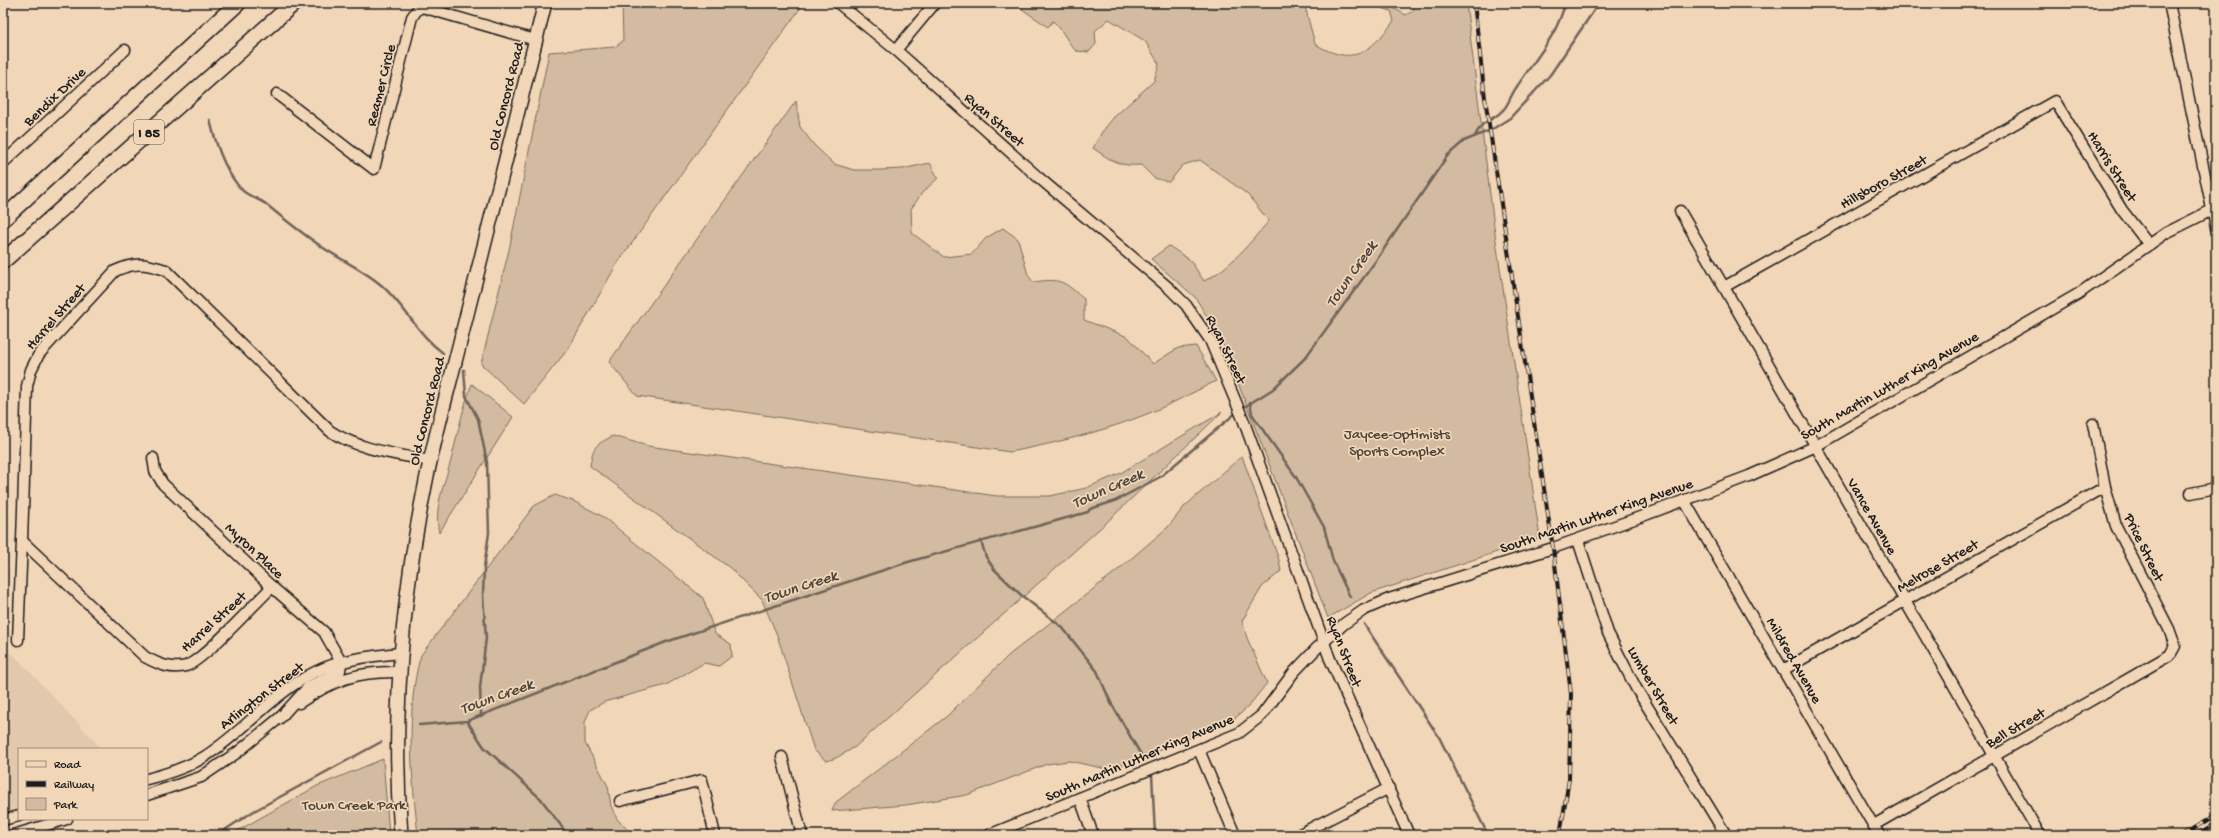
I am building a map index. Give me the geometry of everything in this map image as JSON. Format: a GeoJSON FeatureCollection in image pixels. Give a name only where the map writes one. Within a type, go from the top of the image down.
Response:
{"type":"FeatureCollection","features":[{"type":"Feature","properties":{"kind":"highway","name":"I 85"},"geometry":{"type":"LineString","coordinates":[[3,219],[238,3]]}},
{"type":"Feature","properties":{"kind":"highway","name":"I 85"},"geometry":{"type":"LineString","coordinates":[[3,261],[294,3]]}},
{"type":"Feature","properties":{"kind":"main road","name":"Old Concord Road"},"geometry":{"type":"LineString","coordinates":[[400,835],[398,758],[399,672],[409,573],[430,461],[545,3]]}},
{"type":"Feature","properties":{"kind":"street","name":"Ryan Street"},"geometry":{"type":"LineString","coordinates":[[838,3],[896,50],[1038,177],[1186,305],[1210,340],[1230,387],[1337,675],[1409,835]]}},
{"type":"Feature","properties":{"kind":"street"},"geometry":{"type":"LineString","coordinates":[[896,50],[935,3]]}},
{"type":"Feature","properties":{"kind":"street"},"geometry":{"type":"LineString","coordinates":[[2169,3],[2214,208],[2216,228]]}},
{"type":"Feature","properties":{"kind":"street","name":"Reamer Circle"},"geometry":{"type":"LineString","coordinates":[[277,94],[374,169],[412,16],[416,10],[422,6],[535,40]]}},
{"type":"Feature","properties":{"kind":"street","name":"Bendix Drive"},"geometry":{"type":"LineString","coordinates":[[3,163],[125,50]]}},
{"type":"Feature","properties":{"kind":"street","name":"Harris Street"},"geometry":{"type":"LineString","coordinates":[[2055,101],[2122,210],[2149,245]]}},
{"type":"Feature","properties":{"kind":"street","name":"Hillsboro Street"},"geometry":{"type":"LineString","coordinates":[[1724,287],[2055,101]]}},
{"type":"Feature","properties":{"kind":"street","name":"South Martin Luther King Avenue"},"geometry":{"type":"LineString","coordinates":[[989,835],[1232,736],[1256,720],[1273,702],[1294,672],[1324,641],[1354,617],[1382,602],[1578,540],[1749,476],[1816,446],[2078,294],[2177,227],[2214,208]]}},
{"type":"Feature","properties":{"kind":"street","name":"Vance Avenue"},"geometry":{"type":"LineString","coordinates":[[1680,211],[2040,835]]}},
{"type":"Feature","properties":{"kind":"street","name":"Harrel Street"},"geometry":{"type":"LineString","coordinates":[[272,587],[203,655],[187,666],[173,667],[159,664],[145,657],[22,541],[27,386],[31,370],[39,354],[114,271],[131,264],[148,264],[166,270],[330,431],[342,439],[372,448],[430,461]]}},
{"type":"Feature","properties":{"kind":"street","name":"Price Street"},"geometry":{"type":"LineString","coordinates":[[2093,424],[2105,487],[2116,526],[2169,629],[2175,646],[2170,654]]}},
{"type":"Feature","properties":{"kind":"street","name":"Myron Place"},"geometry":{"type":"LineString","coordinates":[[153,458],[155,472],[163,484],[272,587],[324,632],[341,662]]}},
{"type":"Feature","properties":{"kind":"street","name":"Melrose Street"},"geometry":{"type":"LineString","coordinates":[[1783,670],[2105,487]]}},
{"type":"Feature","properties":{"kind":"street"},"geometry":{"type":"LineString","coordinates":[[2191,493],[2216,488]]}},
{"type":"Feature","properties":{"kind":"street","name":"Mildred Avenue"},"geometry":{"type":"LineString","coordinates":[[1684,500],[1880,835]]}},
{"type":"Feature","properties":{"kind":"street","name":"Lumber Street"},"geometry":{"type":"LineString","coordinates":[[1578,540],[1608,632],[1619,655],[1636,688],[1726,835]]}},
{"type":"Feature","properties":{"kind":"street"},"geometry":{"type":"LineString","coordinates":[[18,640],[22,541]]}},
{"type":"Feature","properties":{"kind":"street","name":"Arlington Street"},"geometry":{"type":"LineString","coordinates":[[148,779],[178,769],[203,758],[293,686],[313,673],[356,658],[400,652]]}},
{"type":"Feature","properties":{"kind":"street","name":"Bell Street"},"geometry":{"type":"LineString","coordinates":[[1874,825],[2170,654]]}},
{"type":"Feature","properties":{"kind":"street"},"geometry":{"type":"LineString","coordinates":[[279,719],[308,687],[340,671],[341,662]]}},
{"type":"Feature","properties":{"kind":"street","name":"Arlington Street"},"geometry":{"type":"LineString","coordinates":[[148,795],[201,777],[238,752],[317,691],[338,680],[373,672],[399,672]]}},
{"type":"Feature","properties":{"kind":"street"},"geometry":{"type":"LineString","coordinates":[[1199,750],[1235,835]]}},
{"type":"Feature","properties":{"kind":"street"},"geometry":{"type":"LineString","coordinates":[[782,757],[802,835]]}},
{"type":"Feature","properties":{"kind":"street"},"geometry":{"type":"LineString","coordinates":[[620,801],[702,780],[715,835]]}},
{"type":"Feature","properties":{"kind":"street"},"geometry":{"type":"LineString","coordinates":[[1298,835],[1389,788]]}},
{"type":"Feature","properties":{"kind":"street"},"geometry":{"type":"LineString","coordinates":[[1080,798],[1093,835]]}},
{"type":"Feature","properties":{"kind":"street"},"geometry":{"type":"LineString","coordinates":[[3,820],[18,816]]}},
{"type":"Feature","properties":{"kind":"street"},"geometry":{"type":"LineString","coordinates":[[13,835],[64,820]]}},
{"type":"Feature","properties":{"kind":"shaded area"},"geometry":{"type":"Polygon","coordinates":[[[3,651],[13,654],[101,748],[18,748],[18,816],[3,820],[3,651]]]}},
{"type":"Feature","properties":{"kind":"green space"},"geometry":{"type":"Polygon","coordinates":[[[622,3],[804,3],[617,264],[568,349],[524,404],[481,364],[509,250],[549,52],[615,47],[623,41],[622,3]]]}},
{"type":"Feature","properties":{"kind":"green space","name":"Jaycee-Optimists Sports Complex"},"geometry":{"type":"Polygon","coordinates":[[[1019,3],[1304,3],[1315,44],[1340,55],[1351,55],[1360,53],[1377,41],[1394,21],[1391,11],[1379,7],[1378,3],[1384,3],[1406,15],[1413,11],[1416,3],[1466,3],[1495,234],[1540,538],[1371,593],[1328,618],[1222,341],[1195,297],[1151,259],[1169,246],[1190,260],[1204,281],[1214,276],[1231,262],[1269,221],[1247,194],[1200,160],[1183,165],[1169,182],[1154,178],[1141,165],[1127,165],[1115,162],[1093,148],[1102,132],[1114,117],[1154,81],[1159,64],[1145,41],[1109,19],[1095,31],[1096,44],[1089,52],[1076,51],[1060,28],[1053,21],[1048,27],[1022,9],[1019,3]]]}},
{"type":"Feature","properties":{"kind":"green space"},"geometry":{"type":"Polygon","coordinates":[[[796,101],[800,127],[814,145],[834,164],[854,170],[881,170],[902,169],[930,163],[938,178],[922,193],[911,209],[912,233],[944,257],[972,254],[986,238],[1003,228],[1018,239],[1028,275],[1033,282],[1050,280],[1062,282],[1084,299],[1084,320],[1128,337],[1153,364],[1178,348],[1196,346],[1216,381],[1143,416],[1106,429],[1010,452],[637,396],[609,362],[796,101]]]}},
{"type":"Feature","properties":{"kind":"green space"},"geometry":{"type":"Polygon","coordinates":[[[472,384],[513,417],[439,533],[439,502],[472,384]]]}},
{"type":"Feature","properties":{"kind":"green space"},"geometry":{"type":"Polygon","coordinates":[[[1222,412],[1107,522],[855,747],[836,758],[826,761],[814,750],[777,635],[762,600],[730,568],[590,466],[592,454],[596,447],[613,436],[648,446],[997,496],[1050,496],[1086,488],[1119,474],[1222,412]]]}},
{"type":"Feature","properties":{"kind":"green space"},"geometry":{"type":"Polygon","coordinates":[[[1242,456],[1279,560],[1281,571],[1262,587],[1242,621],[1247,638],[1267,683],[1248,707],[1233,720],[1126,764],[1107,769],[1069,761],[1047,764],[967,795],[906,805],[832,811],[835,803],[947,716],[1009,655],[1119,569],[1168,527],[1184,507],[1242,456]]]}},
{"type":"Feature","properties":{"kind":"green space"},"geometry":{"type":"Polygon","coordinates":[[[555,495],[573,501],[602,516],[703,598],[715,634],[731,644],[732,656],[719,666],[704,663],[666,685],[604,702],[590,710],[585,722],[585,743],[608,786],[611,806],[617,819],[628,830],[650,835],[541,835],[537,833],[506,835],[418,835],[412,768],[411,721],[416,675],[421,655],[534,506],[555,495]]]}},
{"type":"Feature","properties":{"kind":"green space","name":"Town Creek Park"},"geometry":{"type":"Polygon","coordinates":[[[383,759],[389,835],[230,835],[317,786],[383,759]]]}},
{"type":"Feature","properties":{"kind":"waterway"},"geometry":{"type":"LineString","coordinates":[[1475,136],[1482,125],[1506,107],[1514,91],[1551,37],[1565,3]]}},
{"type":"Feature","properties":{"kind":"waterway","name":"Town Creek"},"geometry":{"type":"LineString","coordinates":[[1241,409],[1273,389],[1305,358],[1375,262],[1448,155],[1464,141],[1491,130],[1510,118],[1550,75],[1599,3]]}},
{"type":"Feature","properties":{"kind":"waterway"},"geometry":{"type":"LineString","coordinates":[[210,120],[215,139],[226,167],[243,191],[264,203],[329,252],[380,284],[397,301],[426,337],[443,353]]}},
{"type":"Feature","properties":{"kind":"waterway"},"geometry":{"type":"LineString","coordinates":[[464,370],[466,396],[478,419],[487,462],[489,533],[484,567],[483,596],[486,638],[480,687],[481,716]]}},
{"type":"Feature","properties":{"kind":"waterway"},"geometry":{"type":"LineString","coordinates":[[1250,402],[1252,414],[1296,477],[1324,527],[1333,561],[1350,597]]}},
{"type":"Feature","properties":{"kind":"waterway","name":"Town Creek"},"geometry":{"type":"LineString","coordinates":[[419,725],[467,721],[666,642],[908,562],[1088,512],[1090,509],[1115,501],[1160,477],[1237,412]]}},
{"type":"Feature","properties":{"kind":"waterway"},"geometry":{"type":"LineString","coordinates":[[981,541],[986,557],[994,569],[1021,595],[1062,627],[1097,671],[1111,703],[1144,760]]}},
{"type":"Feature","properties":{"kind":"waterway"},"geometry":{"type":"LineString","coordinates":[[1364,624],[1439,737],[1488,835]]}},
{"type":"Feature","properties":{"kind":"waterway"},"geometry":{"type":"LineString","coordinates":[[467,721],[484,747],[541,799],[568,835]]}},
{"type":"Feature","properties":{"kind":"waterway","name":"Town Creek"},"geometry":{"type":"LineString","coordinates":[[217,835],[254,811],[381,742]]}},
{"type":"Feature","properties":{"kind":"waterway"},"geometry":{"type":"LineString","coordinates":[[1152,774],[1155,835]]}},
{"type":"Feature","properties":{"kind":"railway"},"geometry":{"type":"LineString","coordinates":[[1474,3],[1485,98],[1553,548],[1571,694],[1569,779],[1560,835]]}},
{"type":"Feature","properties":{"kind":"railway"},"geometry":{"type":"LineString","coordinates":[[2182,835],[2216,815]]}},
{"type":"Feature","properties":{"kind":"railway"},"geometry":{"type":"LineString","coordinates":[[2196,835],[2216,823]]}}]}
